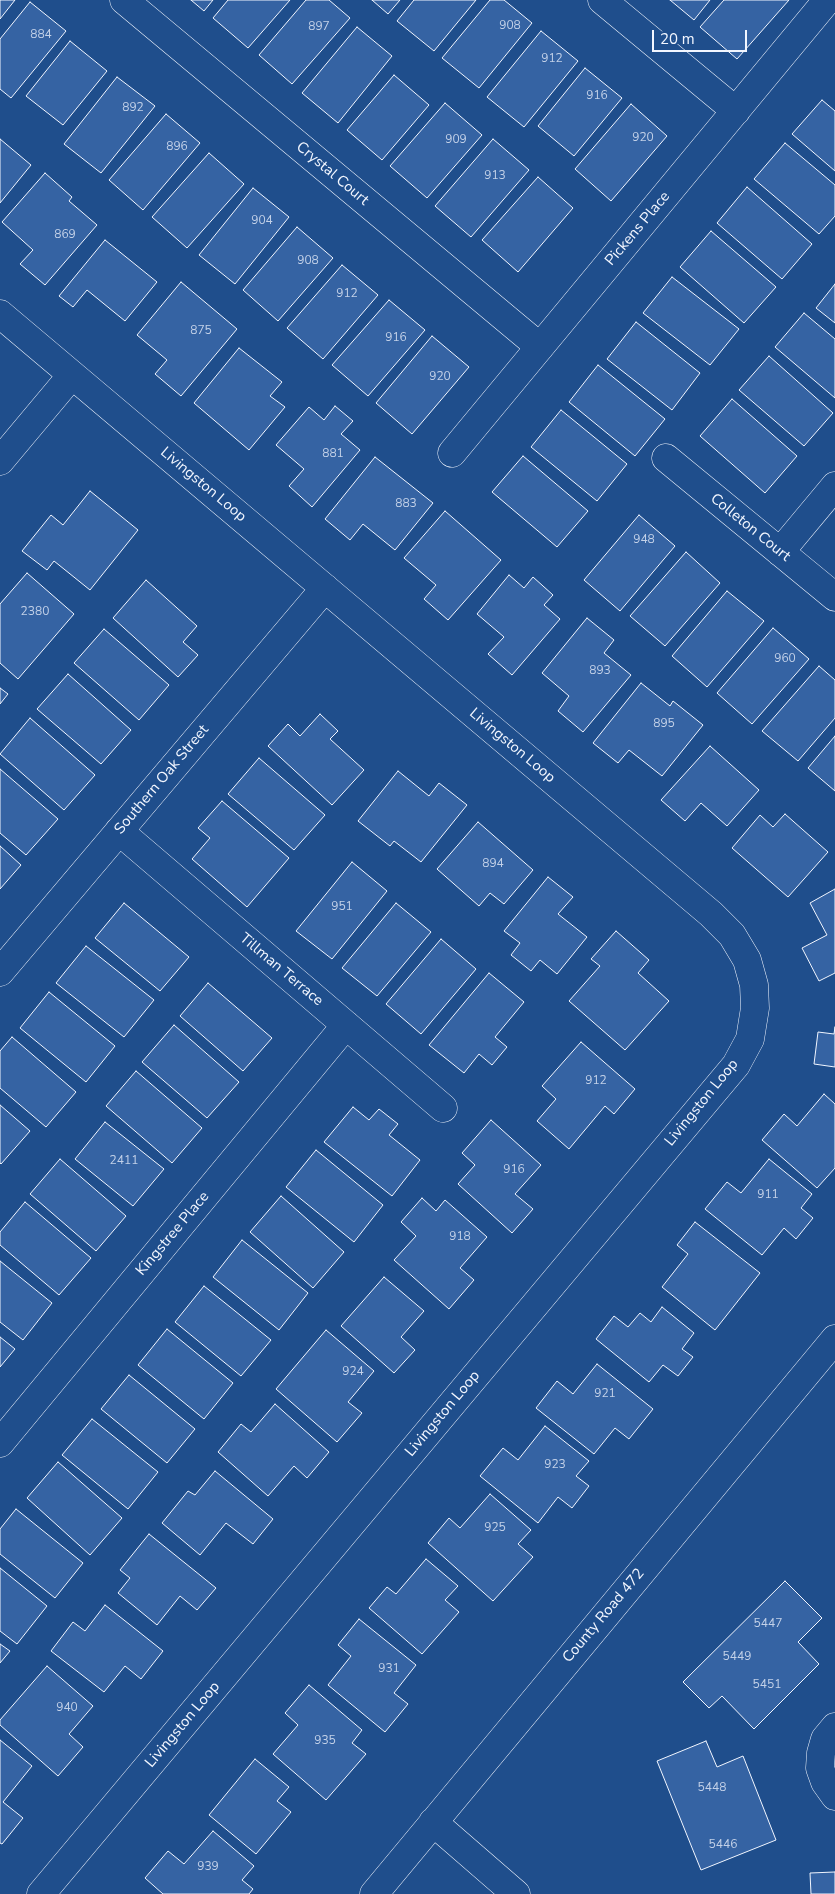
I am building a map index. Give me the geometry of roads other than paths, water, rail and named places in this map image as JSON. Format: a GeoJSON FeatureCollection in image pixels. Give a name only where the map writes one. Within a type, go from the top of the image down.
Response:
{"type":"FeatureCollection","features":[{"type":"Feature","properties":{"kind":"street","name":"Crystal Court"},"geometry":{"type":"LineString","coordinates":[[124,0],[540,347]]}},
{"type":"Feature","properties":{"kind":"street"},"geometry":{"type":"LineString","coordinates":[[602,0],[736,112]]}},
{"type":"Feature","properties":{"kind":"street","name":"Pickens Place"},"geometry":{"type":"LineString","coordinates":[[452,453],[824,4]]}},
{"type":"Feature","properties":{"kind":"street","name":"Livingston Loop"},"geometry":{"type":"LineString","coordinates":[[0,314],[711,914],[732,935],[747,960],[754,985],[755,1008],[750,1039],[736,1065],[41,1894]]}},
{"type":"Feature","properties":{"kind":"street"},"geometry":{"type":"LineString","coordinates":[[0,461],[72,375]]}},
{"type":"Feature","properties":{"kind":"street","name":"Colleton Court"},"geometry":{"type":"LineString","coordinates":[[666,458],[835,597]]}},
{"type":"Feature","properties":{"kind":"street"},"geometry":{"type":"LineString","coordinates":[[780,552],[835,486]]}},
{"type":"Feature","properties":{"kind":"street","name":"Southern Oak Street"},"geometry":{"type":"LineString","coordinates":[[0,972],[325,588]]}},
{"type":"Feature","properties":{"kind":"street","name":"Tillman Terrace"},"geometry":{"type":"LineString","coordinates":[[119,832],[443,1108]]}},
{"type":"Feature","properties":{"kind":"street","name":"Kingstree Place"},"geometry":{"type":"LineString","coordinates":[[0,1443],[346,1025]]}},
{"type":"Feature","properties":{"kind":"street","name":"County Road 472"},"geometry":{"type":"LineString","coordinates":[[374,1894],[835,1339]]}},
{"type":"Feature","properties":{"kind":"street"},"geometry":{"type":"LineString","coordinates":[[835,1727],[825,1739],[821,1753],[820,1768],[825,1782],[835,1796]]}},
{"type":"Feature","properties":{"kind":"street"},"geometry":{"type":"LineString","coordinates":[[433,1822],[516,1894]]}}]}
